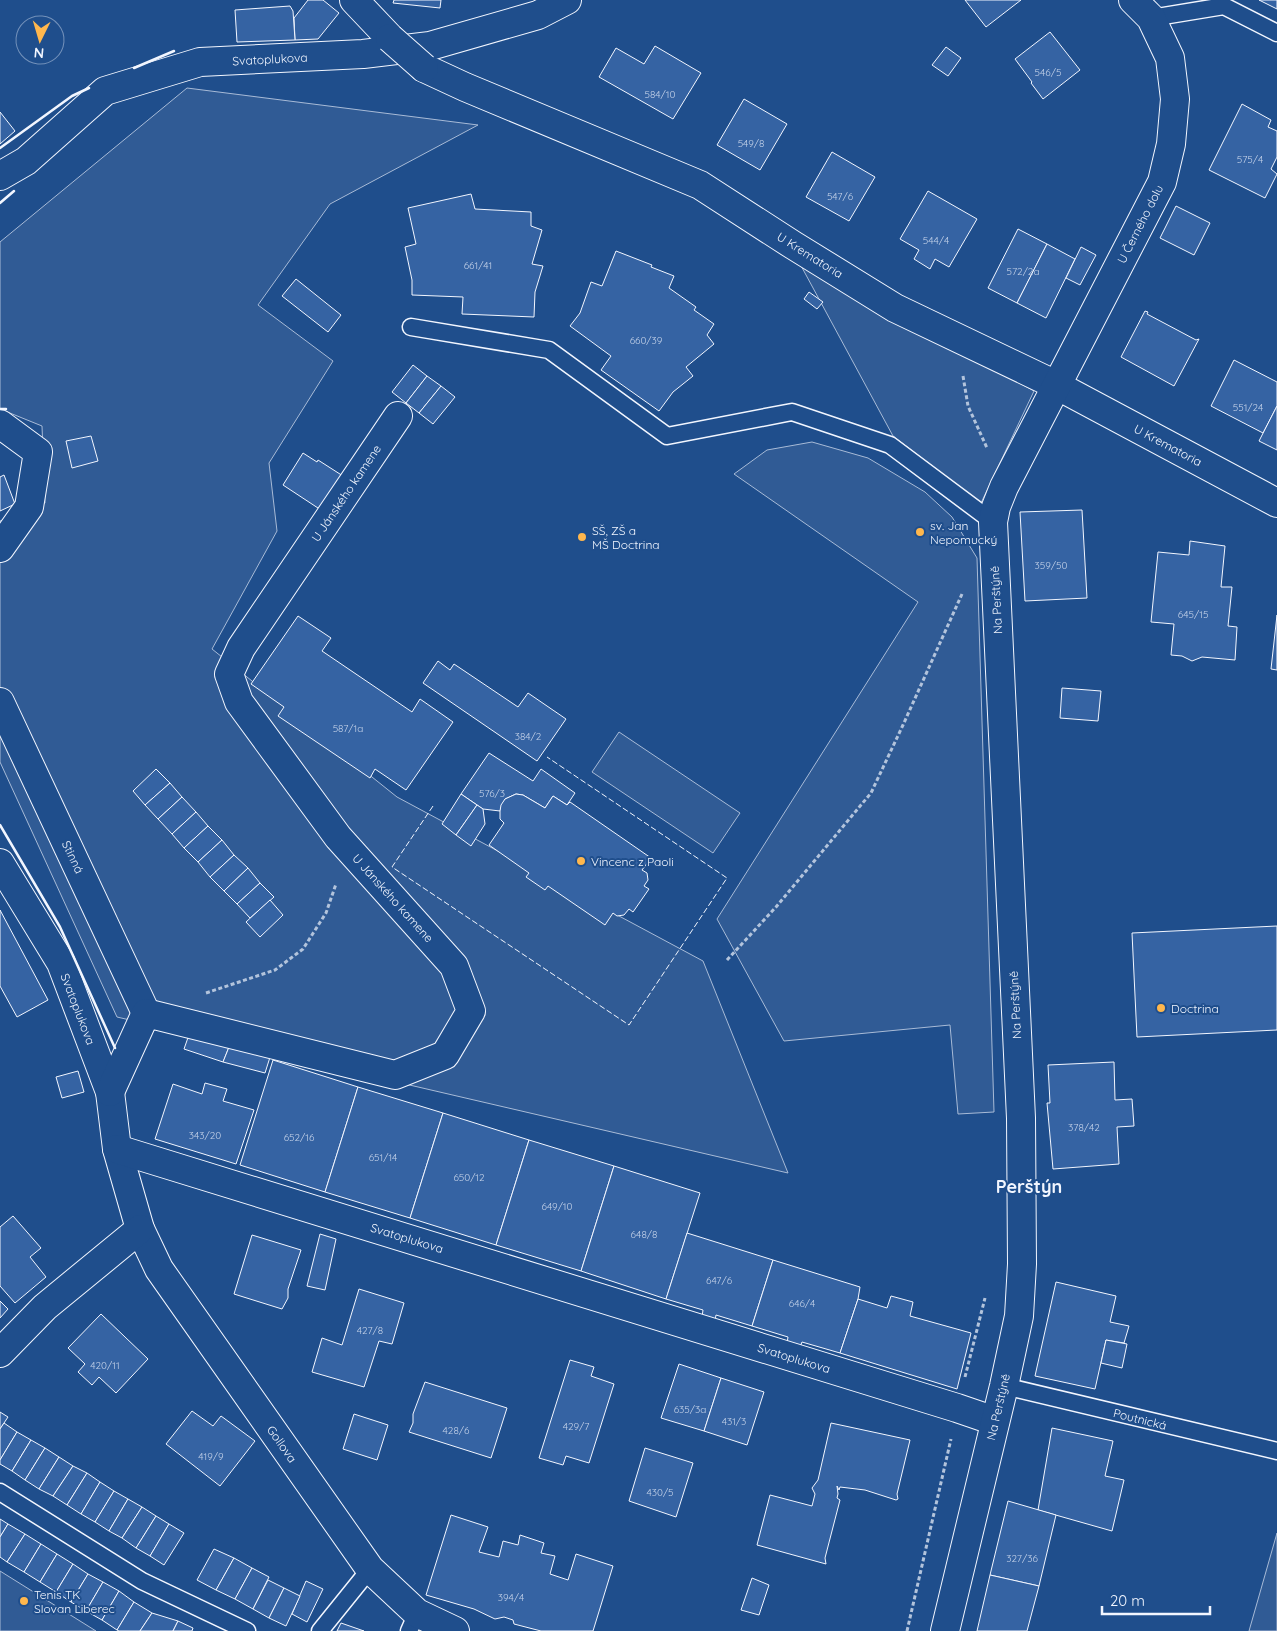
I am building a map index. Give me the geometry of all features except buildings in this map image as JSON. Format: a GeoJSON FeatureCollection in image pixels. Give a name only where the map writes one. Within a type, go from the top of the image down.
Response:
{"type":"FeatureCollection","features":[{"type":"Feature","properties":{"kind":"street","name":"U Krematoria"},"geometry":{"type":"LineString","coordinates":[[354,0],[390,38],[424,68],[700,185],[895,308],[1056,385],[1277,503]]}},
{"type":"Feature","properties":{"kind":"street","name":"Svatoplukova"},"geometry":{"type":"LineString","coordinates":[[0,176],[26,161],[105,91],[200,62],[363,54],[430,46],[538,15],[567,0]]}},
{"type":"Feature","properties":{"kind":"street","name":"U Černého dolu"},"geometry":{"type":"LineString","coordinates":[[1056,385],[1162,182],[1172,144],[1175,98],[1170,58],[1142,9]]}},
{"type":"Feature","properties":{"kind":"street","name":"Na Perštýně"},"geometry":{"type":"LineString","coordinates":[[945,1631],[1019,1316],[1022,1264],[1021,1160],[993,522],[996,507],[1004,487],[1056,385]]}},
{"type":"Feature","properties":{"kind":"street","name":"U Jánského kamene"},"geometry":{"type":"LineString","coordinates":[[146,1013],[395,1074],[445,1056],[471,1011],[454,966],[338,837],[239,702],[229,674],[241,648],[398,416]]}},
{"type":"Feature","properties":{"kind":"street"},"geometry":{"type":"LineString","coordinates":[[0,424],[38,452],[28,507],[0,548]]}},
{"type":"Feature","properties":{"kind":"street","name":"Stinná"},"geometry":{"type":"LineString","coordinates":[[0,702],[146,1013]]}},
{"type":"Feature","properties":{"kind":"street","name":"Svatoplukova"},"geometry":{"type":"LineString","coordinates":[[0,863],[60,963],[110,1092],[117,1149],[995,1421]]}},
{"type":"Feature","properties":{"kind":"street"},"geometry":{"type":"LineString","coordinates":[[110,1092],[146,1013]]}},
{"type":"Feature","properties":{"kind":"street","name":"Gollova"},"geometry":{"type":"LineString","coordinates":[[117,1149],[140,1229],[159,1269],[370,1569],[413,1622],[455,1631]]}},
{"type":"Feature","properties":{"kind":"street"},"geometry":{"type":"LineString","coordinates":[[0,1354],[45,1307],[140,1229]]}},
{"type":"Feature","properties":{"kind":"lane"},"geometry":{"type":"LineString","coordinates":[[1142,9],[1224,6],[1277,33]]}},
{"type":"Feature","properties":{"kind":"lane"},"geometry":{"type":"LineString","coordinates":[[411,327],[549,350],[668,436],[792,412],[890,445],[993,522]]}},
{"type":"Feature","properties":{"kind":"lane","name":"Poutnická"},"geometry":{"type":"LineString","coordinates":[[1004,1386],[1277,1451]]}},
{"type":"Feature","properties":{"kind":"lane"},"geometry":{"type":"LineString","coordinates":[[0,1492],[142,1581],[247,1631]]}},
{"type":"Feature","properties":{"kind":"lane"},"geometry":{"type":"LineString","coordinates":[[320,1631],[370,1569]]}},
{"type":"Feature","properties":{"kind":"path"},"geometry":{"type":"LineString","coordinates":[[959,339],[968,406],[1004,487]]}},
{"type":"Feature","properties":{"kind":"path"},"geometry":{"type":"LineString","coordinates":[[727,960],[776,907],[870,793],[907,717],[965,588]]}},
{"type":"Feature","properties":{"kind":"path"},"geometry":{"type":"LineString","coordinates":[[202,994],[275,970],[303,949],[326,913],[339,875],[338,837]]}},
{"type":"Feature","properties":{"kind":"shaded area"},"geometry":{"type":"Polygon","coordinates":[[[187,88],[478,125],[330,204],[258,305],[333,361],[269,463],[277,531],[212,649],[397,797],[703,961],[788,1173],[117,1017],[0,762],[0,521],[45,503],[42,426],[0,409],[0,242],[187,88]]]}},
{"type":"Feature","properties":{"kind":"shaded area"},"geometry":{"type":"Polygon","coordinates":[[[799,262],[1034,391],[981,503],[893,436],[799,262]]]}},
{"type":"Feature","properties":{"kind":"shaded area"},"geometry":{"type":"Polygon","coordinates":[[[812,442],[868,458],[925,492],[952,517],[977,558],[994,1112],[958,1114],[950,1025],[784,1041],[717,919],[918,602],[734,474],[767,450],[812,442]]]}},
{"type":"Feature","properties":{"kind":"shaded area"},"geometry":{"type":"Polygon","coordinates":[[[619,732],[740,813],[713,853],[592,772],[619,732]]]}},
{"type":"Feature","properties":{"kind":"shaded area"},"geometry":{"type":"Polygon","coordinates":[[[1277,1533],[1277,1631],[1249,1631],[1277,1533]]]}},
{"type":"Feature","properties":{"kind":"shaded area","name":"Tenis TK Slovan Liberec"},"geometry":{"type":"Polygon","coordinates":[[[0,1571],[96,1631],[0,1631],[0,1571]]]}},
{"type":"Feature","properties":{"kind":"fence"},"geometry":{"type":"LineString","coordinates":[[433,806],[392,867],[629,1025],[727,878],[547,757]]}},
{"type":"Feature","properties":{"kind":"wall"},"geometry":{"type":"LineString","coordinates":[[134,68],[174,51]]}},
{"type":"Feature","properties":{"kind":"wall"},"geometry":{"type":"LineString","coordinates":[[0,148],[72,96],[89,88]]}},
{"type":"Feature","properties":{"kind":"wall"},"geometry":{"type":"LineString","coordinates":[[0,203],[14,191]]}},
{"type":"Feature","properties":{"kind":"wall"},"geometry":{"type":"LineString","coordinates":[[0,409],[6,409]]}},
{"type":"Feature","properties":{"kind":"wall"},"geometry":{"type":"LineString","coordinates":[[0,825],[60,927],[115,1048]]}},
{"type":"Feature","properties":{"kind":"place","name":"sv. Jan Nepomucký"},"geometry":{"type":"Point","coordinates":[920,532]}},
{"type":"Feature","properties":{"kind":"place","name":"SŠ, ZŠ a MŠ Doctrina"},"geometry":{"type":"Point","coordinates":[582,537]}},
{"type":"Feature","properties":{"kind":"place","name":"Vincenc z Paoli"},"geometry":{"type":"Point","coordinates":[581,861]}},
{"type":"Feature","properties":{"kind":"place","name":"Doctrina"},"geometry":{"type":"Point","coordinates":[1161,1008]}},
{"type":"Feature","properties":{"kind":"place","name":"Tenis TK Slovan Liberec"},"geometry":{"type":"Point","coordinates":[24,1601]}},
{"type":"Feature","properties":{"kind":"district","name":"Perštýn"},"geometry":{"type":"Point","coordinates":[1029,1186]}}]}
